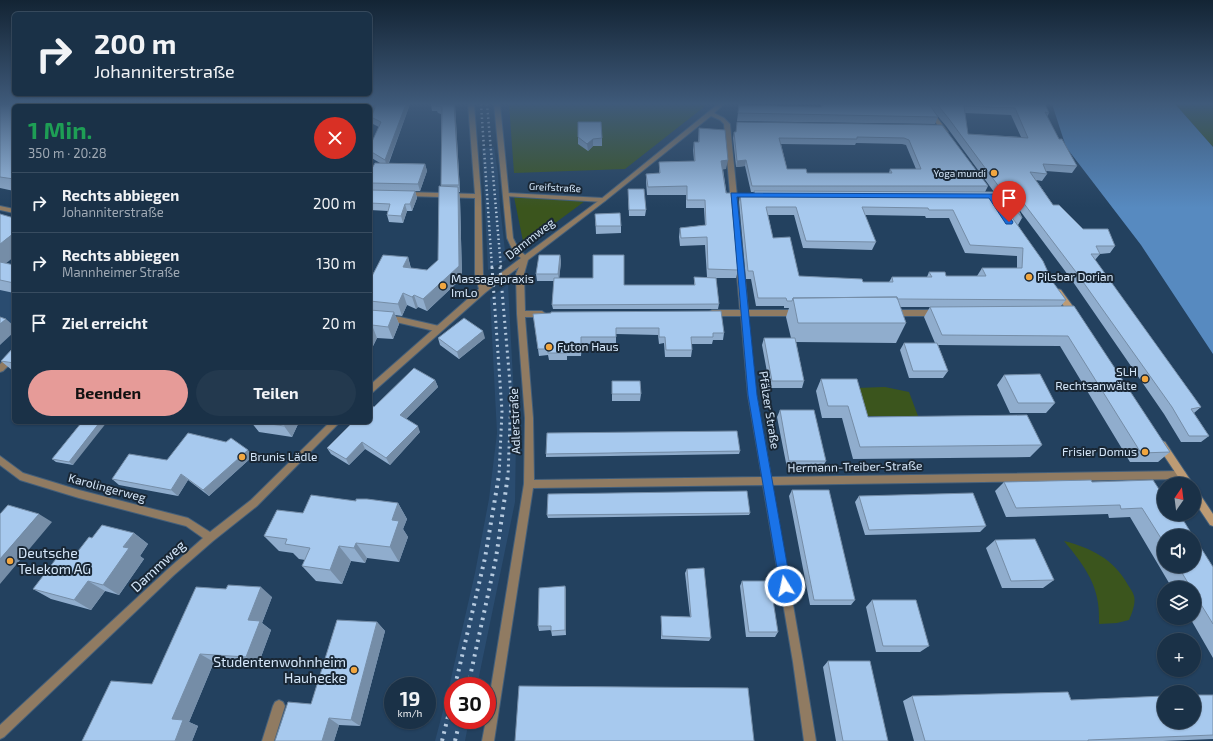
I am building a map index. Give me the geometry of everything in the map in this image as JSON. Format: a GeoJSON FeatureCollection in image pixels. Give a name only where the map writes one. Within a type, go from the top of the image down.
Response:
{"type":"FeatureCollection","features":[{"type":"Feature","properties":{"kind":"street"},"geometry":{"type":"LineString","coordinates":[[474,139],[478,196],[479,274],[484,288]]}},
{"type":"Feature","properties":{"kind":"street"},"geometry":{"type":"LineString","coordinates":[[501,139],[510,238],[516,251],[525,258]]}},
{"type":"Feature","properties":{"kind":"street","name":"Dammweg"},"geometry":{"type":"LineString","coordinates":[[372,388],[484,288],[603,200],[680,139]]}},
{"type":"Feature","properties":{"kind":"street","name":"Pfälzer Straße"},"geometry":{"type":"LineString","coordinates":[[728,139],[752,395],[798,662],[810,741]]}},
{"type":"Feature","properties":{"kind":"street"},"geometry":{"type":"LineString","coordinates":[[401,194],[478,196]]}},
{"type":"Feature","properties":{"kind":"street","name":"Greifstraße"},"geometry":{"type":"LineString","coordinates":[[506,195],[603,200]]}},
{"type":"Feature","properties":{"kind":"street"},"geometry":{"type":"LineString","coordinates":[[733,195],[741,195]]}},
{"type":"Feature","properties":{"kind":"street"},"geometry":{"type":"LineString","coordinates":[[0,208],[12,210]]}},
{"type":"Feature","properties":{"kind":"street","name":"Adlerstraße"},"geometry":{"type":"LineString","coordinates":[[488,741],[529,484],[529,418],[521,314],[520,274],[525,258]]}},
{"type":"Feature","properties":{"kind":"street"},"geometry":{"type":"LineString","coordinates":[[1054,286],[1072,315]]}},
{"type":"Feature","properties":{"kind":"street"},"geometry":{"type":"LineString","coordinates":[[704,313],[806,313]]}},
{"type":"Feature","properties":{"kind":"street"},"geometry":{"type":"LineString","coordinates":[[884,313],[946,313]]}},
{"type":"Feature","properties":{"kind":"street"},"geometry":{"type":"LineString","coordinates":[[521,314],[553,314]]}},
{"type":"Feature","properties":{"kind":"street"},"geometry":{"type":"LineString","coordinates":[[372,317],[400,320],[439,329]]}},
{"type":"Feature","properties":{"kind":"street"},"geometry":{"type":"LineString","coordinates":[[0,369],[12,357]]}},
{"type":"Feature","properties":{"kind":"street","name":"Dammweg"},"geometry":{"type":"LineString","coordinates":[[0,733],[210,538],[254,502],[334,424]]}},
{"type":"Feature","properties":{"kind":"street"},"geometry":{"type":"LineString","coordinates":[[1157,438],[1182,475]]}},
{"type":"Feature","properties":{"kind":"street","name":"Karolingerweg"},"geometry":{"type":"LineString","coordinates":[[0,460],[20,476],[79,494],[188,522],[210,538]]}},
{"type":"Feature","properties":{"kind":"street","name":"Hermann-Treiber-Straße"},"geometry":{"type":"LineString","coordinates":[[529,484],[1182,475]]}},
{"type":"Feature","properties":{"kind":"street"},"geometry":{"type":"LineString","coordinates":[[1201,504],[1213,522]]}},
{"type":"Feature","properties":{"kind":"street"},"geometry":{"type":"LineString","coordinates":[[268,741],[279,706]]}},
{"type":"Feature","properties":{"kind":"shaded area"},"geometry":{"type":"Polygon","coordinates":[[[1063,139],[1206,139],[1213,147],[1213,354],[1141,245],[1066,147],[1063,139]]]}},
{"type":"Feature","properties":{"kind":"shaded area"},"geometry":{"type":"Polygon","coordinates":[[[494,147],[506,260],[488,270],[482,148],[494,147]]]}},
{"type":"Feature","properties":{"kind":"shaded area"},"geometry":{"type":"Polygon","coordinates":[[[0,272],[12,275],[12,334],[0,345],[0,272]]]}},
{"type":"Feature","properties":{"kind":"shaded area"},"geometry":{"type":"Polygon","coordinates":[[[508,284],[516,436],[515,502],[479,677],[451,677],[475,573],[489,499],[497,433],[490,298],[508,284]]]}},
{"type":"Feature","properties":{"kind":"shaded area"},"geometry":{"type":"Polygon","coordinates":[[[444,707],[444,729],[467,729],[465,741],[435,741],[444,707]]]}},
{"type":"Feature","properties":{"kind":"green space"},"geometry":{"type":"Polygon","coordinates":[[[512,139],[664,139],[625,169],[514,173],[512,139]]]}},
{"type":"Feature","properties":{"kind":"green space"},"geometry":{"type":"Polygon","coordinates":[[[1206,139],[1213,139],[1213,147],[1206,139]]]}},
{"type":"Feature","properties":{"kind":"green space"},"geometry":{"type":"Polygon","coordinates":[[[514,197],[585,201],[524,246],[514,197]]]}},
{"type":"Feature","properties":{"kind":"green space"},"geometry":{"type":"Polygon","coordinates":[[[885,387],[909,392],[918,416],[865,416],[856,388],[885,387]]]}},
{"type":"Feature","properties":{"kind":"green space"},"geometry":{"type":"Polygon","coordinates":[[[1064,541],[1092,551],[1109,561],[1116,568],[1134,595],[1133,608],[1129,620],[1117,623],[1099,624],[1098,603],[1094,586],[1081,562],[1064,541]]]}},
{"type":"Feature","properties":{"kind":"building"},"geometry":{"type":"Polygon","coordinates":[[[0,139],[12,139],[12,179],[0,177],[0,139]]]}},
{"type":"Feature","properties":{"kind":"building"},"geometry":{"type":"Polygon","coordinates":[[[373,139],[393,139],[385,160],[372,152],[373,139]]]}},
{"type":"Feature","properties":{"kind":"building"},"geometry":{"type":"Polygon","coordinates":[[[442,139],[456,139],[459,185],[441,185],[442,139]]]}},
{"type":"Feature","properties":{"kind":"building"},"geometry":{"type":"Polygon","coordinates":[[[580,139],[597,139],[593,139],[587,144],[580,139]]]}},
{"type":"Feature","properties":{"kind":"building"},"geometry":{"type":"Polygon","coordinates":[[[699,139],[726,139],[728,160],[721,161],[726,193],[731,193],[738,270],[708,269],[707,237],[681,238],[680,228],[706,225],[705,200],[687,200],[687,186],[648,187],[646,174],[660,173],[659,162],[695,161],[694,142],[699,142],[699,139]]]}},
{"type":"Feature","properties":{"kind":"building"},"geometry":{"type":"Polygon","coordinates":[[[735,139],[779,139],[787,169],[806,169],[807,173],[892,173],[890,169],[921,169],[909,140],[905,139],[952,139],[988,186],[752,186],[746,160],[737,161],[735,139]]]}},
{"type":"Feature","properties":{"kind":"building"},"geometry":{"type":"Polygon","coordinates":[[[963,139],[1062,139],[1077,166],[1043,164],[1047,174],[1030,172],[1053,205],[1059,205],[1083,229],[1108,229],[1115,246],[1096,246],[1100,254],[1091,254],[1201,407],[1191,409],[1209,436],[1189,436],[1172,407],[1076,272],[1019,197],[1014,200],[1022,218],[963,139]]]}},
{"type":"Feature","properties":{"kind":"building"},"geometry":{"type":"Polygon","coordinates":[[[375,163],[425,164],[418,184],[372,183],[372,168],[375,163]]]}},
{"type":"Feature","properties":{"kind":"building"},"geometry":{"type":"Polygon","coordinates":[[[439,186],[458,187],[459,266],[423,299],[414,295],[412,297],[403,293],[398,304],[372,301],[372,276],[383,255],[408,257],[403,267],[427,270],[438,260],[439,186]]]}},
{"type":"Feature","properties":{"kind":"building"},"geometry":{"type":"Polygon","coordinates":[[[628,189],[644,189],[646,210],[629,210],[628,189]]]}},
{"type":"Feature","properties":{"kind":"building"},"geometry":{"type":"Polygon","coordinates":[[[372,190],[415,191],[410,204],[405,204],[401,216],[387,215],[390,204],[372,203],[372,190]]]}},
{"type":"Feature","properties":{"kind":"building"},"geometry":{"type":"Polygon","coordinates":[[[754,191],[994,192],[1043,261],[1052,281],[1066,300],[897,299],[897,297],[793,298],[792,301],[787,301],[786,298],[758,298],[753,271],[748,271],[740,194],[755,194],[754,191]],[[766,207],[773,238],[790,237],[799,276],[862,279],[863,282],[893,282],[892,277],[932,277],[929,272],[945,272],[946,276],[986,276],[982,268],[1022,268],[1023,248],[970,245],[953,210],[862,207],[876,242],[806,241],[796,207],[766,207]]]}},
{"type":"Feature","properties":{"kind":"building"},"geometry":{"type":"Polygon","coordinates":[[[620,213],[621,226],[596,226],[595,214],[620,213]]]}},
{"type":"Feature","properties":{"kind":"building"},"geometry":{"type":"Polygon","coordinates":[[[0,214],[12,217],[12,235],[0,244],[0,214]]]}},
{"type":"Feature","properties":{"kind":"building"},"geometry":{"type":"Polygon","coordinates":[[[539,255],[560,255],[558,274],[536,274],[539,255]]]}},
{"type":"Feature","properties":{"kind":"building"},"geometry":{"type":"Polygon","coordinates":[[[593,255],[624,255],[624,285],[695,285],[694,277],[716,278],[719,304],[552,305],[554,278],[593,278],[593,255]]]}},
{"type":"Feature","properties":{"kind":"building"},"geometry":{"type":"Polygon","coordinates":[[[0,262],[12,265],[12,283],[0,280],[0,262]]]}},
{"type":"Feature","properties":{"kind":"building"},"geometry":{"type":"Polygon","coordinates":[[[897,297],[906,323],[798,323],[793,298],[897,297]]]}},
{"type":"Feature","properties":{"kind":"building"},"geometry":{"type":"Polygon","coordinates":[[[1074,306],[1170,452],[1141,453],[1068,336],[942,335],[930,307],[1074,306]]]}},
{"type":"Feature","properties":{"kind":"building"},"geometry":{"type":"Polygon","coordinates":[[[372,310],[394,312],[388,327],[372,325],[372,310]]]}},
{"type":"Feature","properties":{"kind":"building"},"geometry":{"type":"Polygon","coordinates":[[[721,311],[724,333],[713,333],[713,337],[691,337],[692,350],[666,350],[665,337],[659,337],[659,328],[616,328],[616,337],[581,337],[581,349],[567,349],[567,353],[548,353],[548,349],[538,349],[533,314],[551,312],[721,311]]]}},
{"type":"Feature","properties":{"kind":"building"},"geometry":{"type":"Polygon","coordinates":[[[0,317],[6,319],[0,324],[0,317]]]}},
{"type":"Feature","properties":{"kind":"building"},"geometry":{"type":"Polygon","coordinates":[[[464,318],[483,331],[457,352],[438,338],[464,318]]]}},
{"type":"Feature","properties":{"kind":"building"},"geometry":{"type":"Polygon","coordinates":[[[764,338],[795,338],[804,381],[772,381],[764,338]]]}},
{"type":"Feature","properties":{"kind":"building"},"geometry":{"type":"Polygon","coordinates":[[[904,343],[937,343],[948,371],[913,371],[904,343]]]}},
{"type":"Feature","properties":{"kind":"building"},"geometry":{"type":"Polygon","coordinates":[[[12,349],[12,363],[1,361],[12,349]]]}},
{"type":"Feature","properties":{"kind":"building"},"geometry":{"type":"Polygon","coordinates":[[[414,368],[435,380],[400,415],[418,426],[386,458],[362,442],[346,459],[327,448],[351,424],[372,424],[372,406],[374,407],[414,368]]]}},
{"type":"Feature","properties":{"kind":"building"},"geometry":{"type":"Polygon","coordinates":[[[1040,374],[1055,403],[1018,403],[1004,375],[1040,374]]]}},
{"type":"Feature","properties":{"kind":"building"},"geometry":{"type":"Polygon","coordinates":[[[821,379],[857,379],[868,417],[1027,415],[1042,445],[860,447],[848,406],[828,406],[821,379]]]}},
{"type":"Feature","properties":{"kind":"building"},"geometry":{"type":"Polygon","coordinates":[[[612,381],[640,381],[641,394],[612,394],[612,381]]]}},
{"type":"Feature","properties":{"kind":"building"},"geometry":{"type":"Polygon","coordinates":[[[780,410],[814,410],[826,461],[789,461],[780,410]]]}},
{"type":"Feature","properties":{"kind":"building"},"geometry":{"type":"Polygon","coordinates":[[[80,424],[98,424],[69,462],[52,459],[80,424]]]}},
{"type":"Feature","properties":{"kind":"building"},"geometry":{"type":"Polygon","coordinates":[[[270,424],[285,424],[284,426],[270,424]]]}},
{"type":"Feature","properties":{"kind":"building"},"geometry":{"type":"Polygon","coordinates":[[[737,431],[740,451],[546,454],[547,433],[737,431]]]}},
{"type":"Feature","properties":{"kind":"building"},"geometry":{"type":"Polygon","coordinates":[[[188,433],[226,442],[231,438],[248,450],[203,490],[181,474],[171,490],[112,479],[129,454],[167,460],[188,433]]]}},
{"type":"Feature","properties":{"kind":"building"},"geometry":{"type":"Polygon","coordinates":[[[1153,480],[1157,486],[1157,521],[1184,521],[1189,529],[1157,529],[1157,532],[1142,508],[1121,509],[1120,505],[1016,508],[1004,482],[1153,480]]]}},
{"type":"Feature","properties":{"kind":"building"},"geometry":{"type":"Polygon","coordinates":[[[792,490],[829,490],[855,600],[814,600],[792,490]]]}},
{"type":"Feature","properties":{"kind":"building"},"geometry":{"type":"Polygon","coordinates":[[[747,491],[750,513],[547,515],[548,494],[747,491]]]}},
{"type":"Feature","properties":{"kind":"building"},"geometry":{"type":"Polygon","coordinates":[[[973,493],[986,526],[869,530],[859,496],[973,493]]]}},
{"type":"Feature","properties":{"kind":"building"},"geometry":{"type":"Polygon","coordinates":[[[311,495],[356,501],[356,499],[367,499],[398,503],[392,520],[399,521],[390,547],[356,543],[354,548],[339,546],[330,570],[302,566],[310,548],[285,544],[287,539],[264,536],[277,510],[303,513],[311,495]]]}},
{"type":"Feature","properties":{"kind":"building"},"geometry":{"type":"Polygon","coordinates":[[[8,505],[39,514],[0,559],[0,514],[8,505]]]}},
{"type":"Feature","properties":{"kind":"building"},"geometry":{"type":"Polygon","coordinates":[[[102,525],[134,533],[123,547],[129,548],[103,585],[88,581],[74,600],[33,589],[62,551],[75,555],[89,537],[92,538],[102,525]]]}},
{"type":"Feature","properties":{"kind":"building"},"geometry":{"type":"Polygon","coordinates":[[[1035,539],[1054,580],[1011,581],[995,540],[1035,539]]]}},
{"type":"Feature","properties":{"kind":"building"},"geometry":{"type":"Polygon","coordinates":[[[1201,548],[1213,567],[1213,624],[1201,604],[1201,581],[1187,581],[1182,573],[1201,573],[1201,548]]]}},
{"type":"Feature","properties":{"kind":"building"},"geometry":{"type":"Polygon","coordinates":[[[704,568],[711,638],[662,636],[661,616],[691,617],[687,569],[704,568]]]}},
{"type":"Feature","properties":{"kind":"building"},"geometry":{"type":"Polygon","coordinates":[[[742,581],[770,581],[778,632],[749,632],[742,581]]]}},
{"type":"Feature","properties":{"kind":"building"},"geometry":{"type":"Polygon","coordinates":[[[228,585],[261,587],[248,620],[260,621],[246,657],[200,654],[172,719],[183,720],[175,741],[82,741],[111,681],[152,684],[196,587],[226,589],[228,585]]]}},
{"type":"Feature","properties":{"kind":"building"},"geometry":{"type":"Polygon","coordinates":[[[565,586],[565,630],[551,631],[551,626],[538,626],[539,588],[565,586]]]}},
{"type":"Feature","properties":{"kind":"building"},"geometry":{"type":"Polygon","coordinates":[[[872,600],[916,600],[929,646],[883,646],[872,600]]]}},
{"type":"Feature","properties":{"kind":"building","name":"Studentenwohnheim Hauhecke"},"geometry":{"type":"Polygon","coordinates":[[[337,620],[377,622],[351,720],[329,718],[322,741],[275,741],[288,702],[311,704],[337,620]]]}},
{"type":"Feature","properties":{"kind":"building"},"geometry":{"type":"Polygon","coordinates":[[[828,661],[870,661],[888,741],[843,741],[828,661]]]}},
{"type":"Feature","properties":{"kind":"building"},"geometry":{"type":"Polygon","coordinates":[[[519,686],[748,688],[754,741],[515,741],[519,686]]]}},
{"type":"Feature","properties":{"kind":"building"},"geometry":{"type":"Polygon","coordinates":[[[1068,692],[1071,700],[1157,696],[1157,729],[1201,729],[1201,695],[1213,695],[1213,735],[1088,741],[925,741],[912,696],[1068,692]]]}},
{"type":"Feature","properties":{"kind":"railway"},"geometry":{"type":"LineString","coordinates":[[483,139],[492,268]]}},
{"type":"Feature","properties":{"kind":"railway"},"geometry":{"type":"LineString","coordinates":[[490,139],[501,268]]}},
{"type":"Feature","properties":{"kind":"railway"},"geometry":{"type":"LineString","coordinates":[[492,267],[502,411],[499,476]]}},
{"type":"Feature","properties":{"kind":"railway"},"geometry":{"type":"LineString","coordinates":[[500,267],[511,395],[508,476]]}},
{"type":"Feature","properties":{"kind":"railway"},"geometry":{"type":"LineString","coordinates":[[457,677],[485,558],[499,475]]}},
{"type":"Feature","properties":{"kind":"railway"},"geometry":{"type":"LineString","coordinates":[[470,677],[496,558],[508,475]]}},
{"type":"Feature","properties":{"kind":"railway"},"geometry":{"type":"LineString","coordinates":[[442,741],[445,729]]}},
{"type":"Feature","properties":{"kind":"railway"},"geometry":{"type":"LineString","coordinates":[[455,741],[458,729]]}},
{"type":"Feature","properties":{"kind":"place","name":"Yoga mundi"},"geometry":{"type":"Point","coordinates":[994,173]}},
{"type":"Feature","properties":{"kind":"place","name":"Pilsbar Dorian"},"geometry":{"type":"Point","coordinates":[1029,277]}},
{"type":"Feature","properties":{"kind":"place","name":"Massagepraxis ImLo"},"geometry":{"type":"Point","coordinates":[443,286]}},
{"type":"Feature","properties":{"kind":"place","name":"Futon Haus"},"geometry":{"type":"Point","coordinates":[549,347]}},
{"type":"Feature","properties":{"kind":"place","name":"SLH Rechtsanwälte"},"geometry":{"type":"Point","coordinates":[1145,379]}},
{"type":"Feature","properties":{"kind":"place","name":"Frisier Domus"},"geometry":{"type":"Point","coordinates":[1145,452]}},
{"type":"Feature","properties":{"kind":"place","name":"Brunis Lädle"},"geometry":{"type":"Point","coordinates":[242,457]}},
{"type":"Feature","properties":{"kind":"place","name":"Deutsche Telekom AG"},"geometry":{"type":"Point","coordinates":[10,561]}},
{"type":"Feature","properties":{"kind":"place","name":"Studentenwohnheim Hauhecke"},"geometry":{"type":"Point","coordinates":[354,670]}},
{"type":"Feature","properties":{"kind":"route"},"geometry":{"type":"LineString","coordinates":[[785,586],[752,395],[733,195],[991,196],[1009,222]]}}]}
